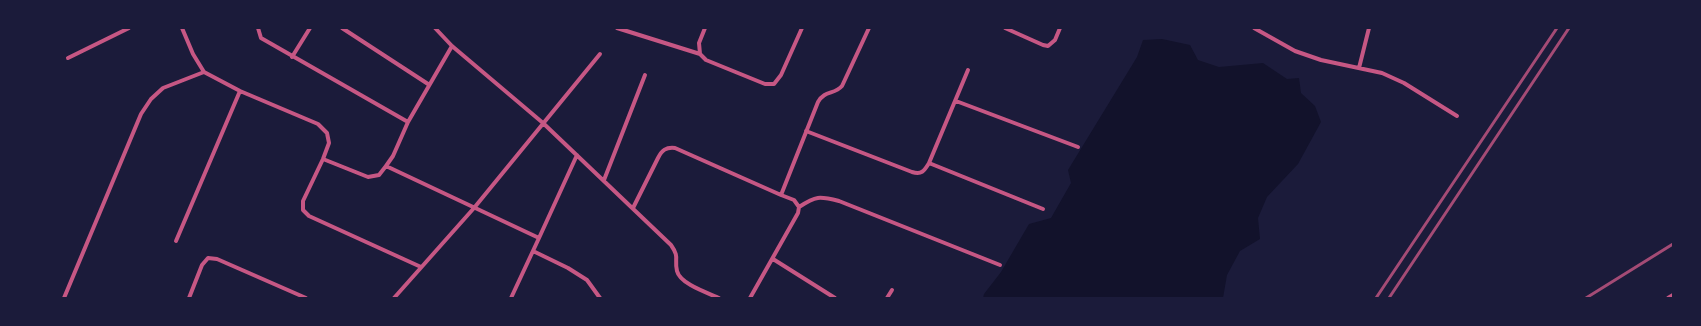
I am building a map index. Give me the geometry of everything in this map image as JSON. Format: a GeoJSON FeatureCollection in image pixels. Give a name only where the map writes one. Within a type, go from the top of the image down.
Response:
{"type":"FeatureCollection","features":[{"type":"Feature","properties":{"kind":"street"},"geometry":{"type":"LineString","coordinates":[[68,58],[129,28]]}},
{"type":"Feature","properties":{"kind":"street"},"geometry":{"type":"LineString","coordinates":[[182,28],[193,54],[204,72],[240,91],[318,124],[327,133],[329,143],[323,159],[302,201],[303,210],[309,216],[421,267]]}},
{"type":"Feature","properties":{"kind":"street"},"geometry":{"type":"LineString","coordinates":[[258,28],[261,38],[408,122]]}},
{"type":"Feature","properties":{"kind":"street"},"geometry":{"type":"LineString","coordinates":[[292,57],[310,28]]}},
{"type":"Feature","properties":{"kind":"street"},"geometry":{"type":"LineString","coordinates":[[342,28],[428,84]]}},
{"type":"Feature","properties":{"kind":"street"},"geometry":{"type":"LineString","coordinates":[[617,28],[700,54],[706,60],[765,84],[774,84],[781,75],[802,28]]}},
{"type":"Feature","properties":{"kind":"street"},"geometry":{"type":"LineString","coordinates":[[700,54],[699,43],[705,28]]}},
{"type":"Feature","properties":{"kind":"street"},"geometry":{"type":"LineString","coordinates":[[781,195],[821,97],[826,93],[837,91],[842,86],[868,28]]}},
{"type":"Feature","properties":{"kind":"street"},"geometry":{"type":"LineString","coordinates":[[1005,28],[1015,30],[1043,45],[1048,46],[1055,40],[1060,28]]}},
{"type":"Feature","properties":{"kind":"street"},"geometry":{"type":"LineString","coordinates":[[1254,28],[1295,51],[1320,60],[1382,73],[1404,83],[1457,116]]}},
{"type":"Feature","properties":{"kind":"street"},"geometry":{"type":"LineString","coordinates":[[1359,68],[1369,28]]}},
{"type":"Feature","properties":{"kind":"street"},"geometry":{"type":"LineString","coordinates":[[437,29],[452,46],[543,123],[671,244],[677,254],[678,273],[682,280],[719,298]]}},
{"type":"Feature","properties":{"kind":"street"},"geometry":{"type":"LineString","coordinates":[[323,159],[368,177],[379,175],[393,156],[408,122],[428,84],[452,46]]}},
{"type":"Feature","properties":{"kind":"street"},"geometry":{"type":"LineString","coordinates":[[394,298],[474,208],[600,54]]}},
{"type":"Feature","properties":{"kind":"street"},"geometry":{"type":"LineString","coordinates":[[806,131],[918,174],[923,172],[929,163],[968,70]]}},
{"type":"Feature","properties":{"kind":"street"},"geometry":{"type":"LineString","coordinates":[[64,298],[141,114],[151,99],[163,88],[204,72]]}},
{"type":"Feature","properties":{"kind":"street"},"geometry":{"type":"LineString","coordinates":[[604,180],[646,75]]}},
{"type":"Feature","properties":{"kind":"street"},"geometry":{"type":"LineString","coordinates":[[176,241],[240,91]]}},
{"type":"Feature","properties":{"kind":"street"},"geometry":{"type":"LineString","coordinates":[[956,101],[1078,147]]}},
{"type":"Feature","properties":{"kind":"street"},"geometry":{"type":"LineString","coordinates":[[633,208],[658,158],[663,150],[669,147],[675,148],[794,200],[799,207],[798,213],[750,298]]}},
{"type":"Feature","properties":{"kind":"street"},"geometry":{"type":"LineString","coordinates":[[511,298],[577,155]]}},
{"type":"Feature","properties":{"kind":"street"},"geometry":{"type":"LineString","coordinates":[[929,163],[1043,209]]}},
{"type":"Feature","properties":{"kind":"street"},"geometry":{"type":"LineString","coordinates":[[386,166],[539,238]]}},
{"type":"Feature","properties":{"kind":"street"},"geometry":{"type":"LineString","coordinates":[[799,207],[811,199],[823,197],[839,201],[1000,265]]}},
{"type":"Feature","properties":{"kind":"street"},"geometry":{"type":"LineString","coordinates":[[533,252],[568,268],[587,280],[600,298]]}},
{"type":"Feature","properties":{"kind":"street"},"geometry":{"type":"LineString","coordinates":[[189,298],[202,265],[208,258],[217,259],[306,298]]}},
{"type":"Feature","properties":{"kind":"street"},"geometry":{"type":"LineString","coordinates":[[773,259],[834,298]]}},
{"type":"Feature","properties":{"kind":"street"},"geometry":{"type":"LineString","coordinates":[[887,298],[892,290]]}},
{"type":"Feature","properties":{"kind":"street"},"geometry":{"type":"LineString","coordinates":[[1668,298],[1673,295]]}},
{"type":"Feature","properties":{"kind":"shaded area"},"geometry":{"type":"Polygon","coordinates":[[[1162,39],[1190,45],[1198,60],[1219,67],[1263,63],[1287,79],[1299,78],[1301,93],[1315,106],[1321,122],[1298,164],[1267,197],[1258,218],[1260,239],[1240,251],[1227,275],[1223,298],[983,298],[984,294],[1001,272],[1029,224],[1051,218],[1071,183],[1068,170],[1137,57],[1143,40],[1162,39]]]}},
{"type":"Feature","properties":{"kind":"railway"},"geometry":{"type":"LineString","coordinates":[[1376,298],[1557,28]]}},
{"type":"Feature","properties":{"kind":"railway"},"geometry":{"type":"LineString","coordinates":[[1389,298],[1569,28]]}},
{"type":"Feature","properties":{"kind":"railway"},"geometry":{"type":"LineString","coordinates":[[1586,298],[1673,244]]}}]}
